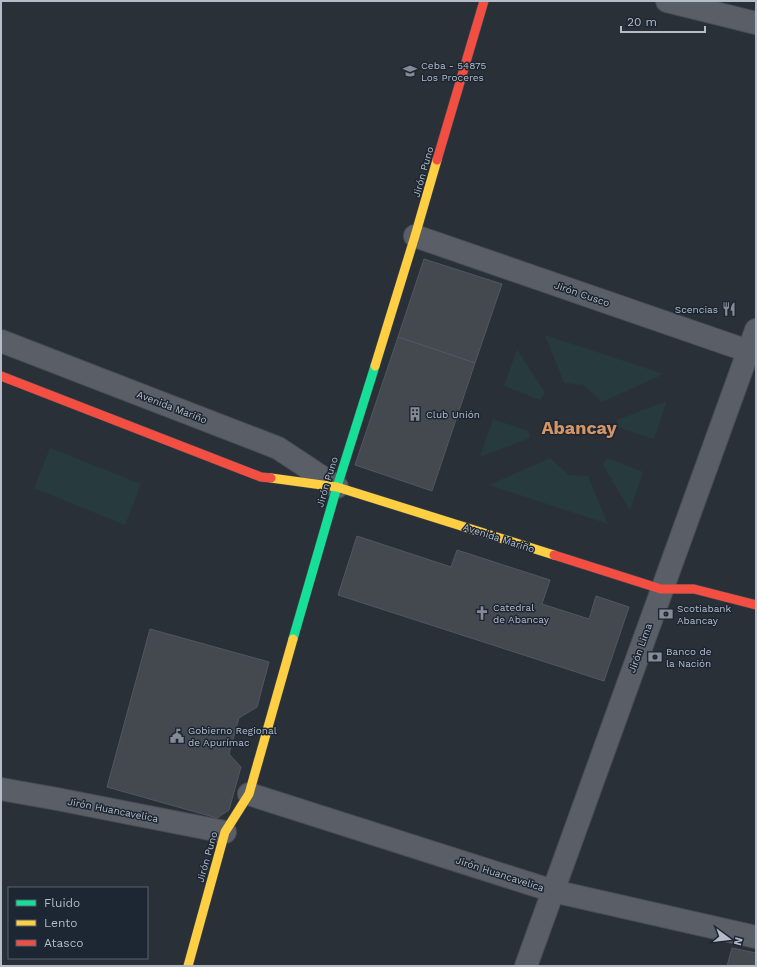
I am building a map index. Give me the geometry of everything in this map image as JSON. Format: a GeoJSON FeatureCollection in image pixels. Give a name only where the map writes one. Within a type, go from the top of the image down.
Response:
{"type":"FeatureCollection","features":[{"type":"Feature","properties":{"kind":"street","name":"Jirón Puno"},"geometry":{"type":"LineString","coordinates":[[188,966],[225,832],[249,794],[337,487],[415,236],[484,1]]}},
{"type":"Feature","properties":{"kind":"street"},"geometry":{"type":"LineString","coordinates":[[667,1],[756,24]]}},
{"type":"Feature","properties":{"kind":"street","name":"Jirón Cusco"},"geometry":{"type":"LineString","coordinates":[[415,236],[748,351]]}},
{"type":"Feature","properties":{"kind":"street","name":"Jirón Lima"},"geometry":{"type":"LineString","coordinates":[[526,966],[661,589],[756,330]]}},
{"type":"Feature","properties":{"kind":"street","name":"Avenida Mariño"},"geometry":{"type":"LineString","coordinates":[[1,340],[278,448],[337,487]]}},
{"type":"Feature","properties":{"kind":"street","name":"Avenida Mariño"},"geometry":{"type":"LineString","coordinates":[[1,376],[261,477],[337,487],[661,589],[694,589],[756,605]]}},
{"type":"Feature","properties":{"kind":"street","name":"Jirón Huancavelica"},"geometry":{"type":"LineString","coordinates":[[1,789],[57,798],[225,832]]}},
{"type":"Feature","properties":{"kind":"street","name":"Jirón Huancavelica"},"geometry":{"type":"LineString","coordinates":[[249,794],[553,891],[756,937]]}},
{"type":"Feature","properties":{"kind":"green space"},"geometry":{"type":"Polygon","coordinates":[[[545,335],[664,374],[602,402],[584,385],[564,383],[545,335]]]}},
{"type":"Feature","properties":{"kind":"green space"},"geometry":{"type":"Polygon","coordinates":[[[517,349],[545,393],[540,400],[504,386],[517,349]]]}},
{"type":"Feature","properties":{"kind":"green space"},"geometry":{"type":"Polygon","coordinates":[[[667,401],[654,439],[618,427],[617,420],[667,401]]]}},
{"type":"Feature","properties":{"kind":"green space"},"geometry":{"type":"Polygon","coordinates":[[[493,419],[529,431],[530,438],[480,457],[493,419]]]}},
{"type":"Feature","properties":{"kind":"green space"},"geometry":{"type":"Polygon","coordinates":[[[50,448],[141,484],[125,525],[34,488],[50,448]]]}},
{"type":"Feature","properties":{"kind":"green space"},"geometry":{"type":"Polygon","coordinates":[[[550,458],[569,475],[588,476],[608,524],[489,485],[550,458]]]}},
{"type":"Feature","properties":{"kind":"green space"},"geometry":{"type":"Polygon","coordinates":[[[607,458],[643,472],[630,510],[603,465],[607,458]]]}},
{"type":"Feature","properties":{"kind":"building"},"geometry":{"type":"Polygon","coordinates":[[[424,259],[502,284],[475,363],[398,337],[424,259]]]}},
{"type":"Feature","properties":{"kind":"building","name":"Club Unión"},"geometry":{"type":"Polygon","coordinates":[[[398,337],[475,363],[432,491],[355,465],[398,337]]]}},
{"type":"Feature","properties":{"kind":"building","name":"Catedral de Abancay"},"geometry":{"type":"Polygon","coordinates":[[[357,536],[451,567],[457,550],[550,580],[542,604],[589,619],[596,596],[629,607],[604,681],[338,595],[357,536]]]}},
{"type":"Feature","properties":{"kind":"building","name":"Gobierno Regional de Apurímac"},"geometry":{"type":"Polygon","coordinates":[[[150,629],[269,662],[257,707],[239,718],[229,754],[241,767],[229,810],[217,818],[107,787],[150,629]]]}},
{"type":"Feature","properties":{"kind":"building"},"geometry":{"type":"Polygon","coordinates":[[[732,948],[756,953],[756,966],[727,966],[732,948]]]}},
{"type":"Feature","properties":{"kind":"traffic: fast"},"geometry":{"type":"LineString","coordinates":[[293,639],[337,487],[375,366]]}},
{"type":"Feature","properties":{"kind":"traffic: slow"},"geometry":{"type":"LineString","coordinates":[[375,366],[437,160]]}},
{"type":"Feature","properties":{"kind":"traffic: slow"},"geometry":{"type":"LineString","coordinates":[[271,478],[337,487],[554,555]]}},
{"type":"Feature","properties":{"kind":"traffic: slow"},"geometry":{"type":"LineString","coordinates":[[188,966],[225,832],[249,794],[293,639]]}},
{"type":"Feature","properties":{"kind":"traffic: jam"},"geometry":{"type":"LineString","coordinates":[[437,160],[484,1]]}},
{"type":"Feature","properties":{"kind":"traffic: jam"},"geometry":{"type":"LineString","coordinates":[[1,376],[261,477],[271,478]]}},
{"type":"Feature","properties":{"kind":"traffic: jam"},"geometry":{"type":"LineString","coordinates":[[554,555],[661,589],[694,589],[756,605]]}},
{"type":"Feature","properties":{"kind":"place","name":"Ceba - 54875 Los Proceres"},"geometry":{"type":"Point","coordinates":[410,71]}},
{"type":"Feature","properties":{"kind":"place","name":"Scencias"},"geometry":{"type":"Point","coordinates":[729,309]}},
{"type":"Feature","properties":{"kind":"place","name":"Club Unión"},"geometry":{"type":"Point","coordinates":[415,414]}},
{"type":"Feature","properties":{"kind":"place","name":"Catedral de Abancay"},"geometry":{"type":"Point","coordinates":[482,613]}},
{"type":"Feature","properties":{"kind":"place","name":"Scotiabank Abancay"},"geometry":{"type":"Point","coordinates":[666,614]}},
{"type":"Feature","properties":{"kind":"place","name":"Banco de la Nación"},"geometry":{"type":"Point","coordinates":[655,657]}},
{"type":"Feature","properties":{"kind":"place","name":"Gobierno Regional de Apurímac"},"geometry":{"type":"Point","coordinates":[177,736]}},
{"type":"Feature","properties":{"kind":"district","name":"Abancay"},"geometry":{"type":"Point","coordinates":[579,427]}}]}
